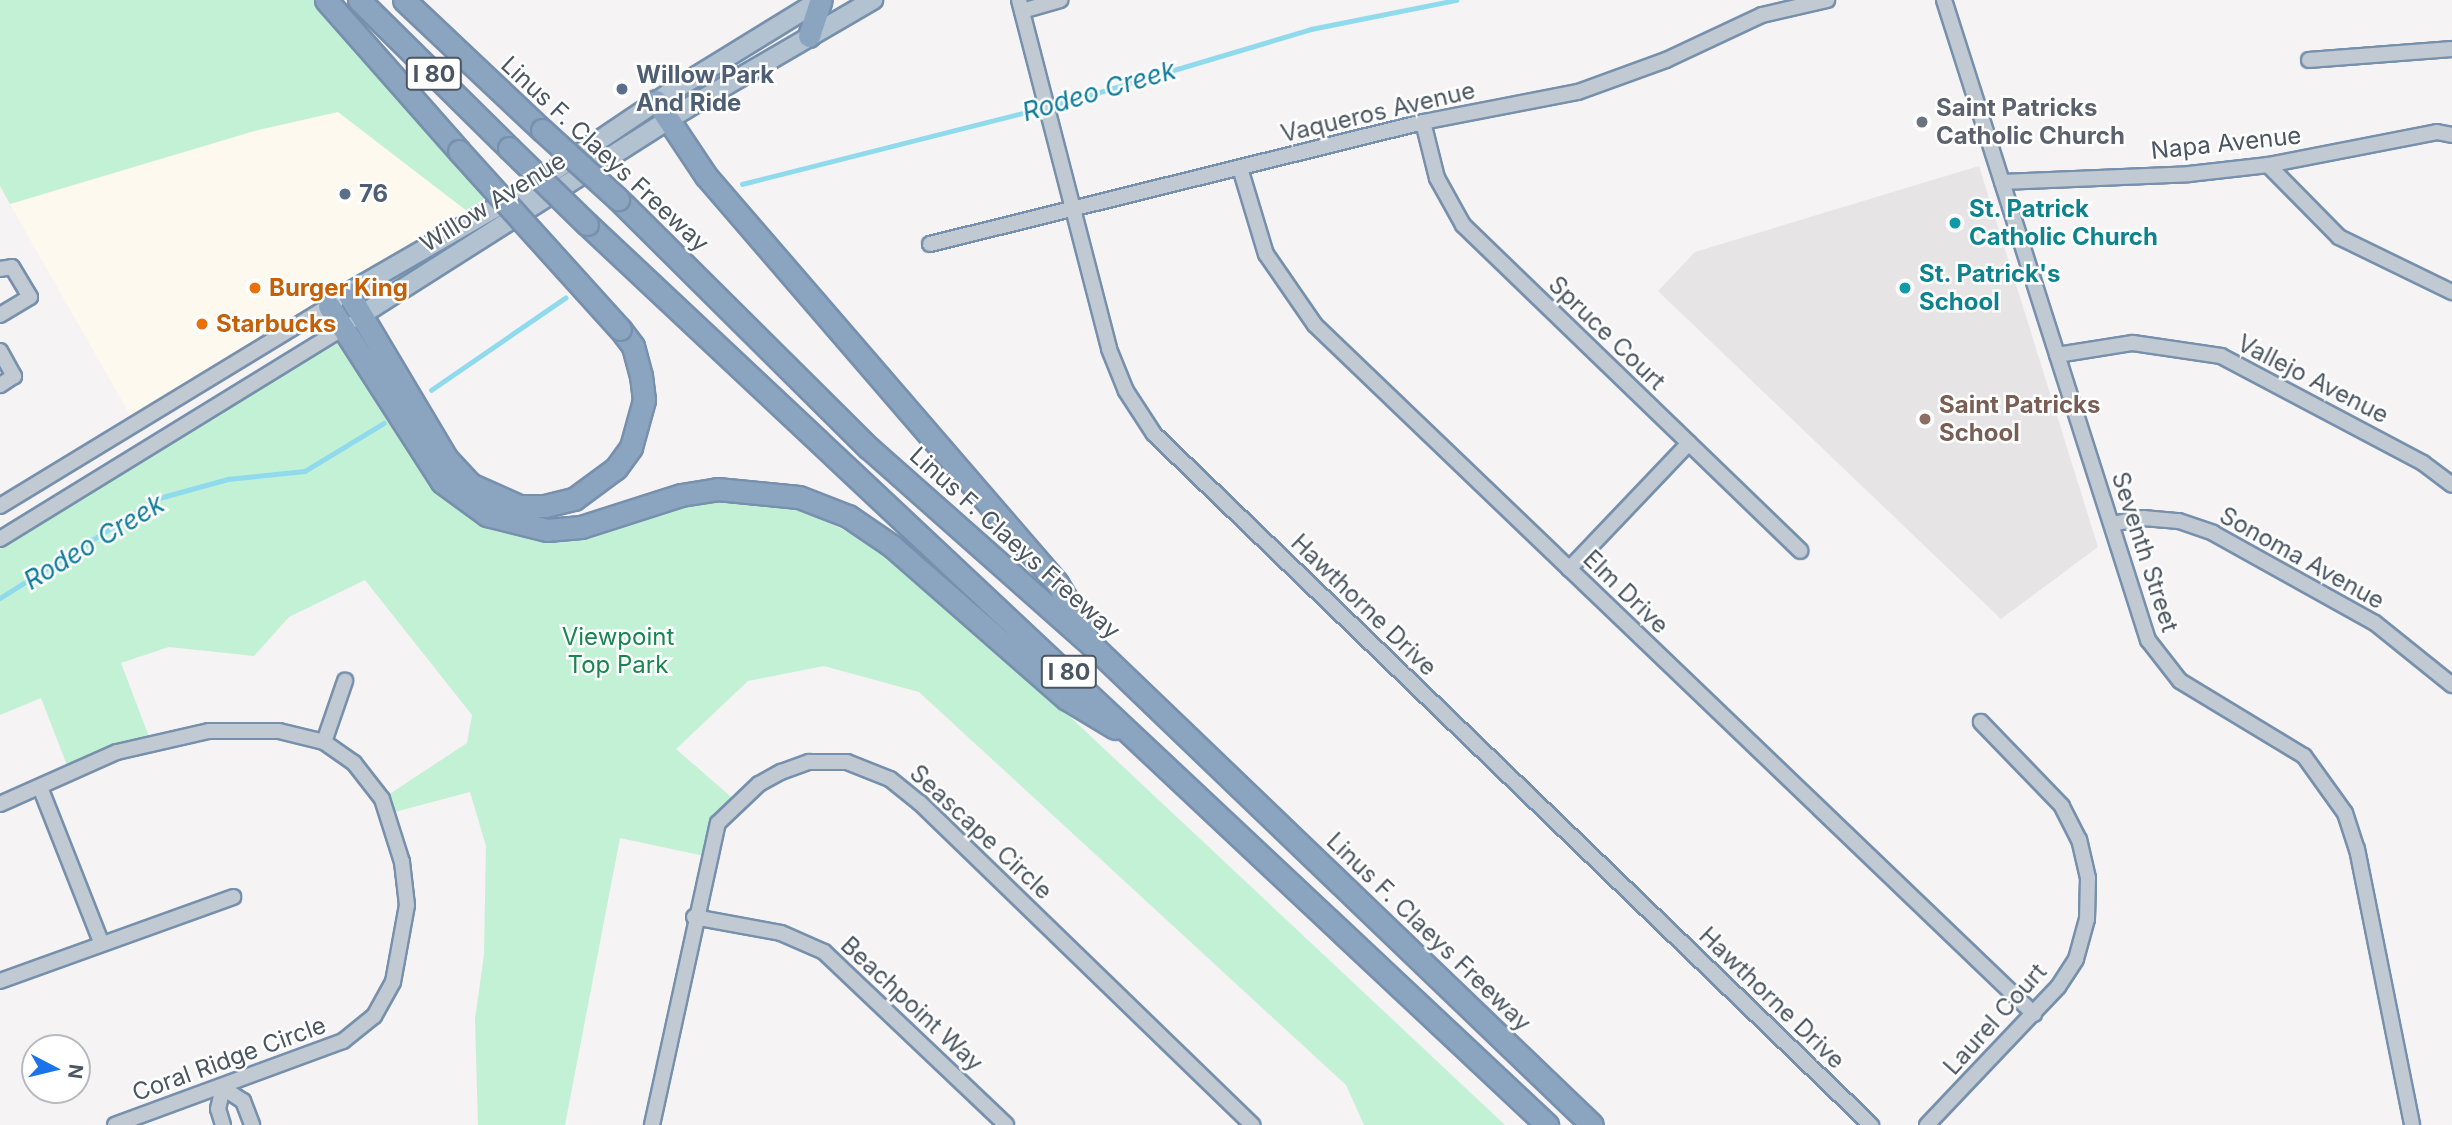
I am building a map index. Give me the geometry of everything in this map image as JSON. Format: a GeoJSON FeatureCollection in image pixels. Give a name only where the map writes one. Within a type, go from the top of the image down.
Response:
{"type":"FeatureCollection","features":[{"type":"Feature","properties":{"kind":"highway"},"geometry":{"type":"LineString","coordinates":[[326,0],[633,346],[641,376],[643,400],[631,447],[616,468],[574,499],[545,506],[519,506],[470,484],[447,459],[348,293]]}},
{"type":"Feature","properties":{"kind":"highway","name":"I 80"},"geometry":{"type":"LineString","coordinates":[[359,0],[587,224],[1150,748],[1547,1125]]}},
{"type":"Feature","properties":{"kind":"highway","name":"Linus F. Claeys Freeway"},"geometry":{"type":"LineString","coordinates":[[404,0],[618,199],[869,448],[1096,649],[1592,1125]]}},
{"type":"Feature","properties":{"kind":"highway"},"geometry":{"type":"LineString","coordinates":[[809,36],[821,0]]}},
{"type":"Feature","properties":{"kind":"highway"},"geometry":{"type":"LineString","coordinates":[[656,101],[706,176],[1057,583],[1096,649]]}},
{"type":"Feature","properties":{"kind":"highway"},"geometry":{"type":"LineString","coordinates":[[329,306],[442,482],[487,515],[547,530],[581,527],[681,495],[717,489],[759,489],[799,497],[848,516],[892,546],[1067,699],[1150,748]]}},
{"type":"Feature","properties":{"kind":"main road","name":"Willow Avenue"},"geometry":{"type":"LineString","coordinates":[[348,293],[521,193],[656,101],[821,0]]}},
{"type":"Feature","properties":{"kind":"main road","name":"Willow Avenue"},"geometry":{"type":"LineString","coordinates":[[361,315],[668,120],[873,0]]}},
{"type":"Feature","properties":{"kind":"street"},"geometry":{"type":"LineString","coordinates":[[1020,5],[1060,0]]}},
{"type":"Feature","properties":{"kind":"street","name":"Vaqueros Avenue"},"geometry":{"type":"LineString","coordinates":[[929,244],[1423,122],[1601,85],[1762,15],[1827,0]]}},
{"type":"Feature","properties":{"kind":"street","name":"Seventh Street"},"geometry":{"type":"LineString","coordinates":[[1944,0],[2148,640],[2162,663],[2202,697],[2304,757],[2345,813],[2357,849],[2412,1125]]}},
{"type":"Feature","properties":{"kind":"street","name":"Hawthorne Drive"},"geometry":{"type":"LineString","coordinates":[[1020,5],[1109,349],[1126,391],[1154,434],[1871,1125]]}},
{"type":"Feature","properties":{"kind":"street"},"geometry":{"type":"LineString","coordinates":[[2309,60],[2452,49]]}},
{"type":"Feature","properties":{"kind":"street","name":"Spruce Court"},"geometry":{"type":"LineString","coordinates":[[1423,122],[1437,178],[1463,225],[1800,551]]}},
{"type":"Feature","properties":{"kind":"street","name":"Napa Avenue"},"geometry":{"type":"LineString","coordinates":[[2002,182],[2189,174],[2268,165],[2437,132],[2452,135]]}},
{"type":"Feature","properties":{"kind":"street"},"geometry":{"type":"LineString","coordinates":[[2268,165],[2339,237],[2452,292]]}},
{"type":"Feature","properties":{"kind":"street","name":"Elm Drive"},"geometry":{"type":"LineString","coordinates":[[1240,168],[1266,254],[1315,326],[2034,1014]]}},
{"type":"Feature","properties":{"kind":"street"},"geometry":{"type":"LineString","coordinates":[[0,269],[12,267],[30,297],[0,315]]}},
{"type":"Feature","properties":{"kind":"street","name":"Willow Avenue"},"geometry":{"type":"LineString","coordinates":[[0,506],[348,293]]}},
{"type":"Feature","properties":{"kind":"street","name":"Willow Avenue"},"geometry":{"type":"LineString","coordinates":[[0,538],[361,315]]}},
{"type":"Feature","properties":{"kind":"street","name":"Vallejo Avenue"},"geometry":{"type":"LineString","coordinates":[[2057,355],[2133,343],[2221,356],[2423,463],[2452,485]]}},
{"type":"Feature","properties":{"kind":"street"},"geometry":{"type":"LineString","coordinates":[[0,351],[14,376],[0,385]]}},
{"type":"Feature","properties":{"kind":"street"},"geometry":{"type":"LineString","coordinates":[[1569,569],[1689,443]]}},
{"type":"Feature","properties":{"kind":"street","name":"Sonoma Avenue"},"geometry":{"type":"LineString","coordinates":[[2112,524],[2143,518],[2179,521],[2213,533],[2375,623],[2452,685]]}},
{"type":"Feature","properties":{"kind":"street"},"geometry":{"type":"LineString","coordinates":[[324,741],[345,681]]}},
{"type":"Feature","properties":{"kind":"street","name":"Laurel Court"},"geometry":{"type":"LineString","coordinates":[[1927,1125],[2034,1014],[2076,959],[2087,919],[2088,878],[2079,840],[2062,806],[1980,722]]}},
{"type":"Feature","properties":{"kind":"street","name":"Coral Ridge Circle"},"geometry":{"type":"LineString","coordinates":[[0,804],[117,752],[166,738],[209,732],[279,731],[324,741],[354,763],[382,799],[402,862],[407,905],[393,982],[374,1016],[343,1041],[223,1088],[115,1125]]}},
{"type":"Feature","properties":{"kind":"street","name":"Seascape Circle"},"geometry":{"type":"LineString","coordinates":[[652,1125],[694,918],[718,823],[737,802],[781,772],[809,762],[847,762],[869,769],[890,779],[920,803],[1252,1125]]}},
{"type":"Feature","properties":{"kind":"street"},"geometry":{"type":"LineString","coordinates":[[40,787],[101,942]]}},
{"type":"Feature","properties":{"kind":"street"},"geometry":{"type":"LineString","coordinates":[[0,981],[101,942],[233,897]]}},
{"type":"Feature","properties":{"kind":"street","name":"Beachpoint Way"},"geometry":{"type":"LineString","coordinates":[[694,918],[781,933],[824,952],[1006,1125]]}},
{"type":"Feature","properties":{"kind":"street"},"geometry":{"type":"LineString","coordinates":[[223,1125],[218,1109],[223,1088],[243,1101],[252,1125]]}},
{"type":"Feature","properties":{"kind":"shaded area"},"geometry":{"type":"Polygon","coordinates":[[[338,112],[476,218],[134,422],[10,204],[258,130],[338,112]]]}},
{"type":"Feature","properties":{"kind":"shaded area","name":"Saint Patricks School"},"geometry":{"type":"Polygon","coordinates":[[[1979,166],[2098,547],[2001,619],[1658,291],[1695,252],[1979,166]]]}},
{"type":"Feature","properties":{"kind":"green space"},"geometry":{"type":"Polygon","coordinates":[[[0,0],[326,0],[506,201],[476,218],[338,112],[258,130],[10,204],[0,186],[0,0]]]}},
{"type":"Feature","properties":{"kind":"green space","name":"Viewpoint Top Park"},"geometry":{"type":"Polygon","coordinates":[[[343,328],[463,501],[547,530],[681,495],[816,504],[820,519],[874,544],[1034,683],[1505,1125],[1364,1125],[1346,1085],[919,692],[824,666],[748,681],[676,749],[737,802],[709,857],[620,838],[565,1125],[478,1125],[475,1019],[484,955],[486,846],[470,792],[387,814],[382,799],[467,743],[472,715],[365,580],[289,617],[254,656],[169,647],[121,663],[151,742],[70,773],[41,698],[0,715],[0,539],[343,328]]]}},
{"type":"Feature","properties":{"kind":"waterway","name":"Rodeo Creek"},"geometry":{"type":"LineString","coordinates":[[742,184],[1063,103],[1311,29],[1456,0]]}},
{"type":"Feature","properties":{"kind":"waterway","name":"Rodeo Creek"},"geometry":{"type":"LineString","coordinates":[[431,390],[565,298]]}},
{"type":"Feature","properties":{"kind":"waterway","name":"Rodeo Creek"},"geometry":{"type":"LineString","coordinates":[[0,598],[159,498],[228,479],[305,471],[384,423]]}},
{"type":"Feature","properties":{"kind":"place","name":"Willow Park And Ride"},"geometry":{"type":"Point","coordinates":[622,89]}},
{"type":"Feature","properties":{"kind":"place","name":"Saint Patricks Catholic Church"},"geometry":{"type":"Point","coordinates":[1922,122]}},
{"type":"Feature","properties":{"kind":"place","name":"76"},"geometry":{"type":"Point","coordinates":[345,194]}},
{"type":"Feature","properties":{"kind":"place","name":"St. Patrick Catholic Church"},"geometry":{"type":"Point","coordinates":[1955,223]}},
{"type":"Feature","properties":{"kind":"place","name":"Burger King"},"geometry":{"type":"Point","coordinates":[255,288]}},
{"type":"Feature","properties":{"kind":"place","name":"St. Patrick's School"},"geometry":{"type":"Point","coordinates":[1905,288]}},
{"type":"Feature","properties":{"kind":"place","name":"Starbucks"},"geometry":{"type":"Point","coordinates":[202,324]}},
{"type":"Feature","properties":{"kind":"place","name":"Saint Patricks School"},"geometry":{"type":"Point","coordinates":[1925,419]}}]}
